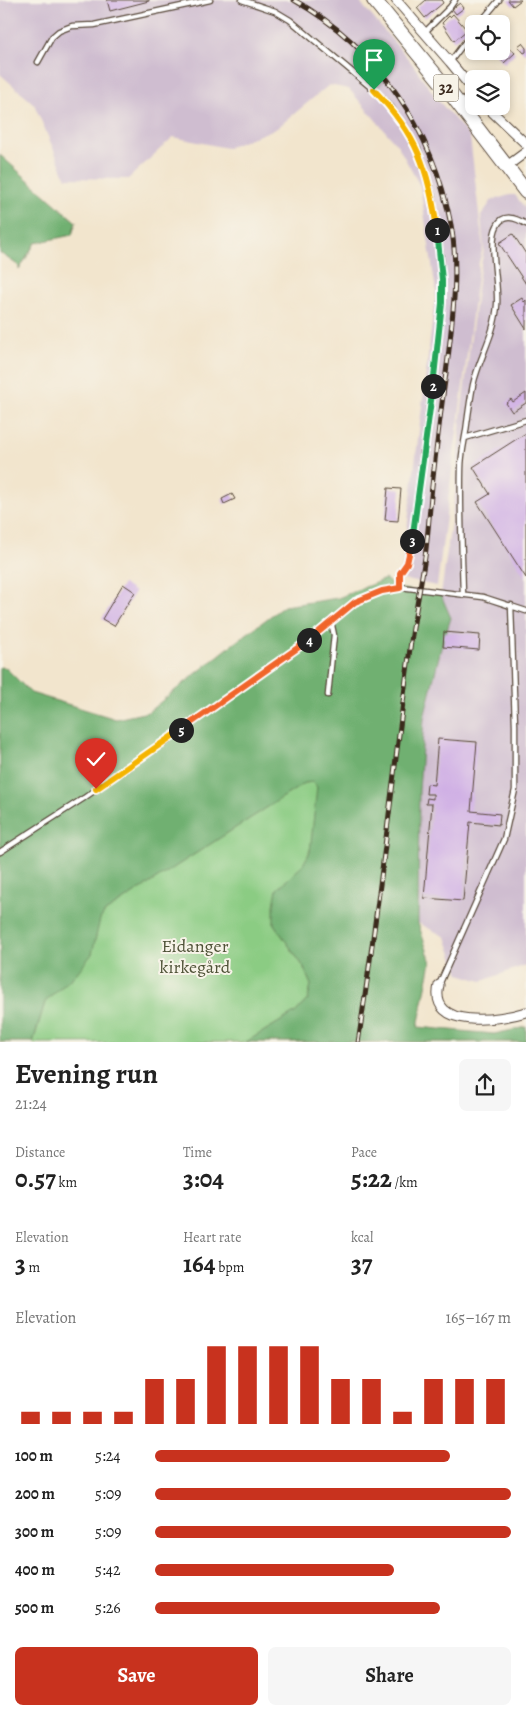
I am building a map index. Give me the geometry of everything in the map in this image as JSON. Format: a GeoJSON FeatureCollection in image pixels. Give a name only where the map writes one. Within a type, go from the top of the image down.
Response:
{"type":"FeatureCollection","features":[{"type":"Feature","properties":{"kind":"main road","name":"32"},"geometry":{"type":"LineString","coordinates":[[374,0],[451,94],[526,192]]}},
{"type":"Feature","properties":{"kind":"street"},"geometry":{"type":"LineString","coordinates":[[396,0],[465,80]]}},
{"type":"Feature","properties":{"kind":"street"},"geometry":{"type":"LineString","coordinates":[[495,115],[526,144]]}},
{"type":"Feature","properties":{"kind":"street"},"geometry":{"type":"LineString","coordinates":[[507,166],[526,152]]}},
{"type":"Feature","properties":{"kind":"street"},"geometry":{"type":"LineString","coordinates":[[438,984],[436,999],[440,1006],[456,1016],[471,1019],[488,1019],[526,1012]]}},
{"type":"Feature","properties":{"kind":"lane"},"geometry":{"type":"LineString","coordinates":[[38,62],[52,38],[60,31],[72,26],[94,26],[210,0]]}},
{"type":"Feature","properties":{"kind":"lane"},"geometry":{"type":"LineString","coordinates":[[242,0],[268,8],[290,20],[374,90],[390,106],[418,148],[429,186],[441,260],[442,303],[412,540],[407,563],[400,573],[400,588]]}},
{"type":"Feature","properties":{"kind":"lane"},"geometry":{"type":"LineString","coordinates":[[425,32],[455,0]]}},
{"type":"Feature","properties":{"kind":"lane"},"geometry":{"type":"LineString","coordinates":[[487,15],[500,0]]}},
{"type":"Feature","properties":{"kind":"lane"},"geometry":{"type":"LineString","coordinates":[[450,62],[465,42]]}},
{"type":"Feature","properties":{"kind":"lane"},"geometry":{"type":"LineString","coordinates":[[463,594],[461,467],[473,385],[494,323],[497,306],[498,283],[492,247],[494,233],[497,225],[503,219],[510,217],[517,218],[526,224]]}},
{"type":"Feature","properties":{"kind":"lane"},"geometry":{"type":"LineString","coordinates":[[465,438],[526,420]]}},
{"type":"Feature","properties":{"kind":"lane"},"geometry":{"type":"LineString","coordinates":[[0,852],[96,789],[313,638],[355,602],[382,591],[400,588],[483,597],[526,611]]}},
{"type":"Feature","properties":{"kind":"lane"},"geometry":{"type":"LineString","coordinates":[[438,984],[504,839],[515,790],[511,606]]}},
{"type":"Feature","properties":{"kind":"lane"},"geometry":{"type":"LineString","coordinates":[[328,695],[334,634],[331,621]]}},
{"type":"Feature","properties":{"kind":"shaded area"},"geometry":{"type":"Polygon","coordinates":[[[0,0],[358,0],[411,62],[438,100],[470,137],[483,248],[479,262],[437,586],[401,579],[436,291],[420,186],[398,146],[349,89],[329,85],[277,128],[227,148],[173,137],[128,179],[66,178],[34,104],[0,74],[0,0]]]}},
{"type":"Feature","properties":{"kind":"shaded area"},"geometry":{"type":"Polygon","coordinates":[[[515,195],[526,209],[526,965],[482,981],[459,974],[446,937],[418,923],[419,791],[424,718],[441,648],[451,618],[441,595],[455,493],[461,415],[479,275],[484,250],[481,216],[492,200],[515,195]]]}},
{"type":"Feature","properties":{"kind":"green space"},"geometry":{"type":"Polygon","coordinates":[[[0,155],[76,222],[72,235],[35,243],[19,270],[19,266],[0,253],[0,155]]]}},
{"type":"Feature","properties":{"kind":"green space"},"geometry":{"type":"Polygon","coordinates":[[[385,579],[397,588],[441,595],[451,618],[441,648],[424,718],[419,791],[418,923],[431,962],[418,1027],[494,1034],[526,1027],[526,1042],[246,1042],[296,1012],[308,999],[311,985],[303,966],[274,924],[274,905],[277,889],[302,866],[310,852],[317,787],[313,782],[305,783],[105,912],[100,919],[92,954],[76,974],[45,1002],[33,1042],[0,1042],[0,667],[6,668],[31,693],[116,719],[148,712],[284,606],[338,598],[385,579]]]}},
{"type":"Feature","properties":{"kind":"green space","name":"Eidanger kirkegård"},"geometry":{"type":"Polygon","coordinates":[[[313,782],[317,787],[313,839],[303,865],[277,889],[274,924],[303,966],[311,985],[308,999],[296,1012],[246,1042],[33,1042],[45,1002],[76,974],[95,935],[100,919],[105,912],[305,783],[313,782]]]}},
{"type":"Feature","properties":{"kind":"building"},"geometry":{"type":"Polygon","coordinates":[[[107,0],[149,0],[149,1],[110,11],[107,0]]]}},
{"type":"Feature","properties":{"kind":"building"},"geometry":{"type":"Polygon","coordinates":[[[426,0],[443,0],[443,3],[425,18],[417,8],[426,0]]]}},
{"type":"Feature","properties":{"kind":"building"},"geometry":{"type":"Polygon","coordinates":[[[508,0],[521,0],[513,6],[508,0]]]}},
{"type":"Feature","properties":{"kind":"building"},"geometry":{"type":"Polygon","coordinates":[[[460,3],[464,8],[456,14],[452,9],[460,3]]]}},
{"type":"Feature","properties":{"kind":"building"},"geometry":{"type":"Polygon","coordinates":[[[453,14],[465,28],[465,32],[454,41],[442,23],[453,14]]]}},
{"type":"Feature","properties":{"kind":"building"},"geometry":{"type":"Polygon","coordinates":[[[522,43],[526,48],[524,53],[518,46],[522,43]]]}},
{"type":"Feature","properties":{"kind":"building"},"geometry":{"type":"Polygon","coordinates":[[[511,48],[515,53],[510,58],[511,48]]]}},
{"type":"Feature","properties":{"kind":"building"},"geometry":{"type":"Polygon","coordinates":[[[513,234],[526,254],[526,284],[499,243],[513,234]]]}},
{"type":"Feature","properties":{"kind":"building"},"geometry":{"type":"Polygon","coordinates":[[[522,298],[524,302],[526,300],[526,329],[511,305],[522,298]]]}},
{"type":"Feature","properties":{"kind":"building"},"geometry":{"type":"Polygon","coordinates":[[[526,393],[526,403],[512,412],[506,403],[511,399],[513,402],[526,393]]]}},
{"type":"Feature","properties":{"kind":"building"},"geometry":{"type":"Polygon","coordinates":[[[526,433],[526,578],[477,502],[490,494],[473,467],[526,433]]]}},
{"type":"Feature","properties":{"kind":"building"},"geometry":{"type":"Polygon","coordinates":[[[388,488],[401,489],[398,521],[385,520],[388,488]]]}},
{"type":"Feature","properties":{"kind":"building"},"geometry":{"type":"Polygon","coordinates":[[[232,494],[235,499],[224,504],[222,499],[232,494]]]}},
{"type":"Feature","properties":{"kind":"building"},"geometry":{"type":"Polygon","coordinates":[[[123,584],[135,592],[114,626],[102,619],[123,584]]]}},
{"type":"Feature","properties":{"kind":"building"},"geometry":{"type":"Polygon","coordinates":[[[444,632],[480,635],[479,650],[443,647],[444,632]]]}},
{"type":"Feature","properties":{"kind":"building"},"geometry":{"type":"Polygon","coordinates":[[[438,739],[477,742],[471,811],[500,814],[499,825],[470,822],[463,901],[424,898],[432,804],[426,804],[427,798],[433,799],[433,794],[426,794],[427,784],[434,785],[438,739]]]}},
{"type":"Feature","properties":{"kind":"railway"},"geometry":{"type":"LineString","coordinates":[[294,0],[352,42],[376,67],[398,95],[416,125],[431,157],[443,190],[451,225],[455,258],[452,325],[426,546],[411,644],[358,1042]]}},
{"type":"Feature","properties":{"kind":"route"},"geometry":{"type":"LineString","coordinates":[[96,789],[313,638],[355,602],[382,591],[400,588],[400,573],[407,563],[411,547],[440,333],[442,303],[441,260],[432,195],[418,148],[390,106],[374,90]]}}]}
